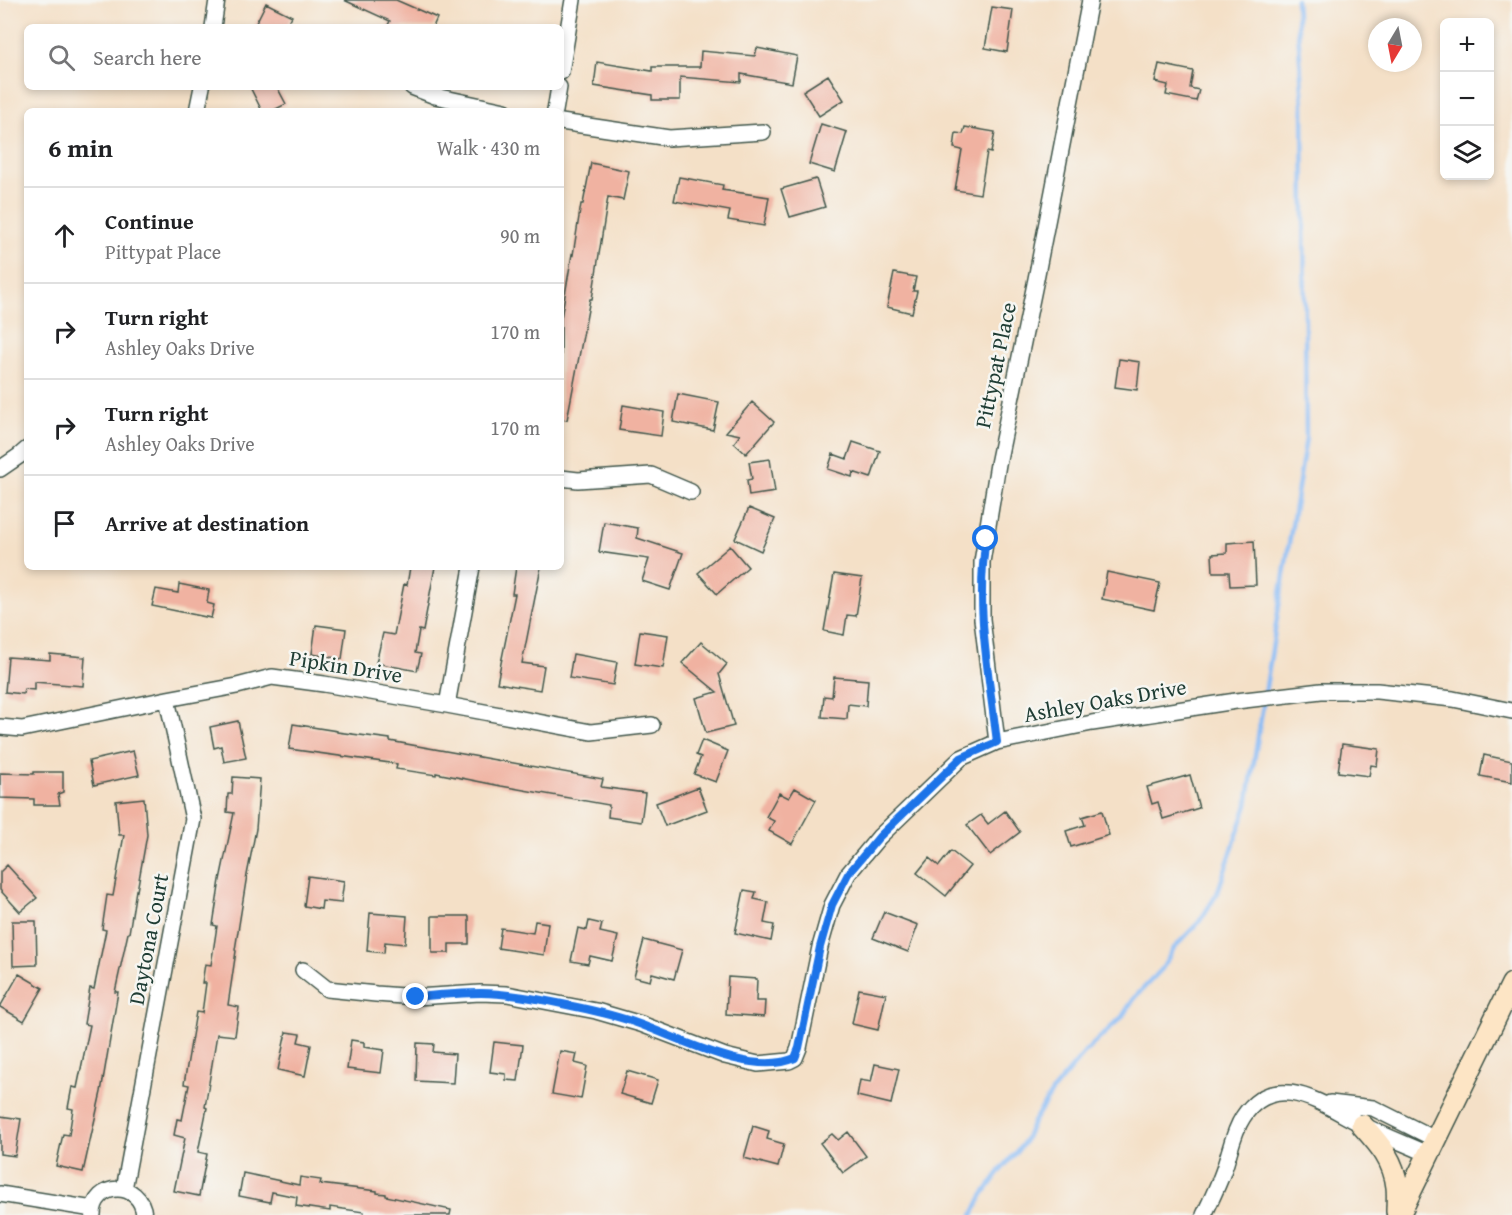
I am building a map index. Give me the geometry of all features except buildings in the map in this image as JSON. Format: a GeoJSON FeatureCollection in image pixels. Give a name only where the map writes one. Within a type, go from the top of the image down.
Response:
{"type":"FeatureCollection","features":[{"type":"Feature","properties":{"kind":"main road"},"geometry":{"type":"LineString","coordinates":[[1398,1215],[1512,984]]}},
{"type":"Feature","properties":{"kind":"main road"},"geometry":{"type":"LineString","coordinates":[[1362,1125],[1387,1154],[1398,1188],[1398,1215]]}},
{"type":"Feature","properties":{"kind":"street"},"geometry":{"type":"LineString","coordinates":[[213,24],[217,0]]}},
{"type":"Feature","properties":{"kind":"street"},"geometry":{"type":"LineString","coordinates":[[564,54],[573,0]]}},
{"type":"Feature","properties":{"kind":"street","name":"Pittypat Place"},"geometry":{"type":"LineString","coordinates":[[997,742],[982,620],[982,562],[998,464],[1090,0]]}},
{"type":"Feature","properties":{"kind":"street"},"geometry":{"type":"LineString","coordinates":[[198,108],[201,90]]}},
{"type":"Feature","properties":{"kind":"street"},"geometry":{"type":"LineString","coordinates":[[420,90],[435,96],[491,108]]}},
{"type":"Feature","properties":{"kind":"street"},"geometry":{"type":"LineString","coordinates":[[556,108],[558,90]]}},
{"type":"Feature","properties":{"kind":"street"},"geometry":{"type":"LineString","coordinates":[[564,122],[669,138],[763,132]]}},
{"type":"Feature","properties":{"kind":"street"},"geometry":{"type":"LineString","coordinates":[[0,469],[24,451]]}},
{"type":"Feature","properties":{"kind":"street"},"geometry":{"type":"LineString","coordinates":[[564,478],[578,480],[651,475],[691,492]]}},
{"type":"Feature","properties":{"kind":"street"},"geometry":{"type":"LineString","coordinates":[[447,705],[471,570]]}},
{"type":"Feature","properties":{"kind":"street","name":"Pipkin Drive"},"geometry":{"type":"LineString","coordinates":[[0,727],[22,729],[272,677],[447,705],[591,732],[652,725]]}},
{"type":"Feature","properties":{"kind":"street","name":"Ashley Oaks Drive"},"geometry":{"type":"LineString","coordinates":[[303,970],[327,989],[416,997],[480,993],[507,994],[564,1004],[641,1024],[725,1056],[759,1064],[789,1061],[795,1058],[799,1048],[820,947],[832,905],[848,874],[879,837],[961,758],[997,742],[1103,722],[1236,701],[1321,691],[1377,691],[1453,699],[1512,711]]}},
{"type":"Feature","properties":{"kind":"street","name":"Daytona Court"},"geometry":{"type":"LineString","coordinates":[[124,1189],[193,819],[167,699]]}},
{"type":"Feature","properties":{"kind":"street"},"geometry":{"type":"LineString","coordinates":[[1204,1215],[1224,1170],[1242,1118],[1256,1102],[1275,1092],[1299,1094],[1322,1102],[1362,1125],[1432,1146]]}},
{"type":"Feature","properties":{"kind":"street"},"geometry":{"type":"LineString","coordinates":[[1322,1102],[1373,1108],[1432,1146]]}},
{"type":"Feature","properties":{"kind":"street"},"geometry":{"type":"LineString","coordinates":[[0,1194],[93,1212],[100,1196],[107,1191],[124,1189],[132,1192],[138,1198],[144,1215]]}},
{"type":"Feature","properties":{"kind":"waterway"},"geometry":{"type":"LineString","coordinates":[[973,1215],[982,1196],[1023,1144],[1033,1122],[1054,1089],[1086,1051],[1122,1017],[1134,998],[1162,969],[1174,948],[1199,922],[1217,894],[1247,805],[1306,438],[1303,105],[1296,0]]}},
{"type":"Feature","properties":{"kind":"route"},"geometry":{"type":"LineString","coordinates":[[416,997],[480,993],[507,994],[596,1011],[641,1024],[725,1056],[759,1064],[789,1061],[795,1058],[832,905],[848,874],[879,837],[961,758],[997,742],[982,620],[982,562],[986,539]]}}]}
